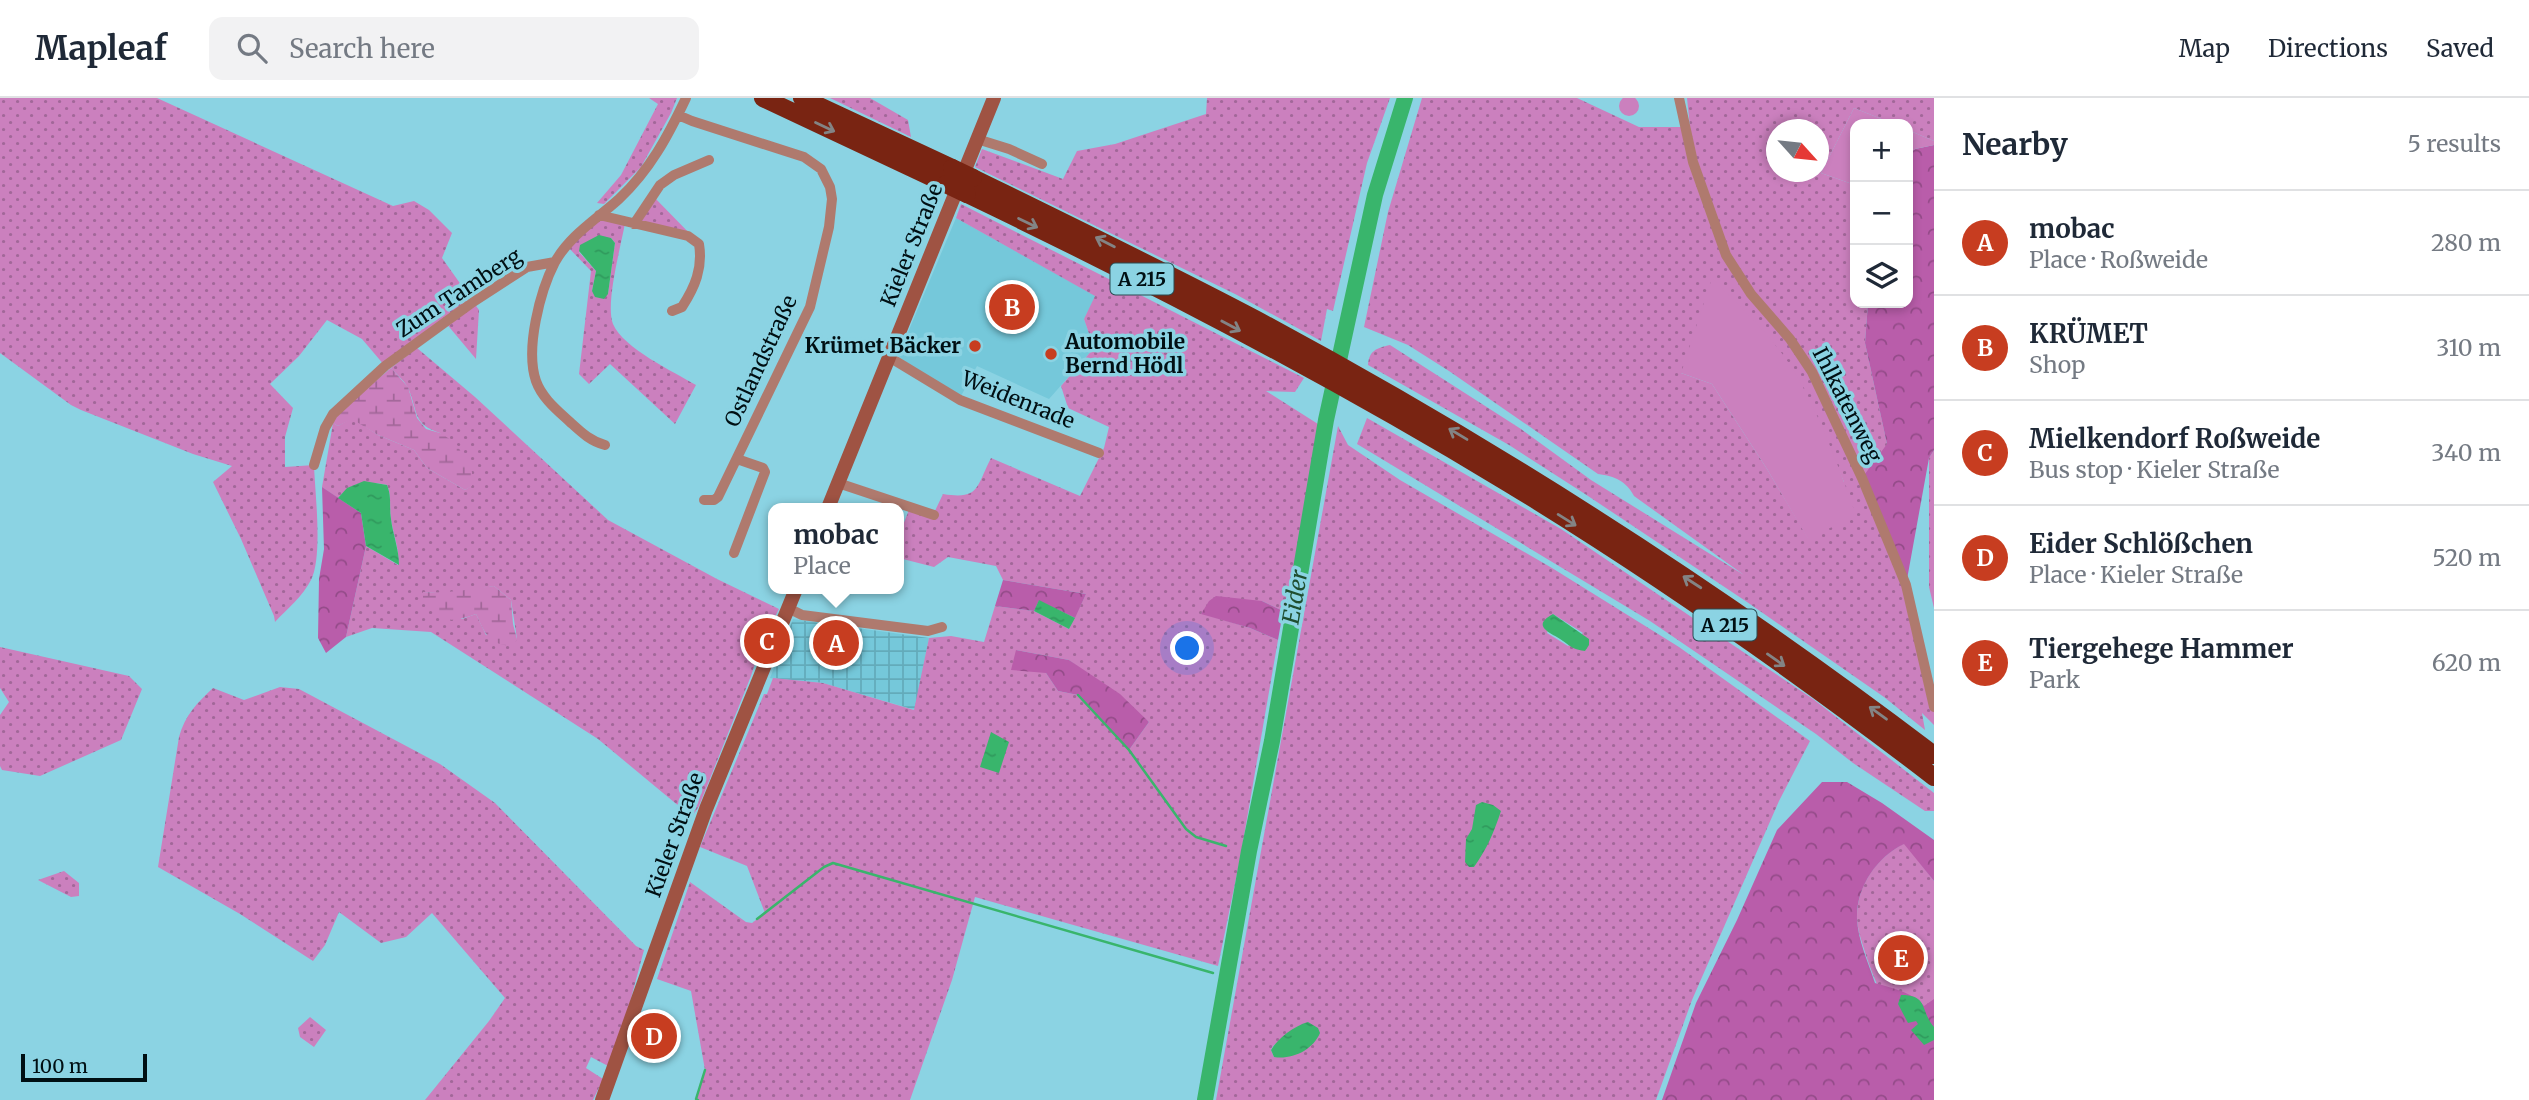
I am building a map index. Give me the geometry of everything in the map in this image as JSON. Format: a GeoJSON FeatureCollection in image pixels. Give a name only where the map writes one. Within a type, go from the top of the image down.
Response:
{"type":"FeatureCollection","features":[{"type":"Feature","properties":{"kind":"highway","name":"A 215"},"geometry":{"type":"LineString","coordinates":[[763,98],[949,176]]}},
{"type":"Feature","properties":{"kind":"highway","name":"A 215"},"geometry":{"type":"LineString","coordinates":[[802,98],[1170,293],[1315,362],[1517,469],[1659,560],[1829,678],[1933,755]]}},
{"type":"Feature","properties":{"kind":"highway","name":"A 215"},"geometry":{"type":"LineString","coordinates":[[1357,386],[1640,567],[1819,690],[1934,776]]}},
{"type":"Feature","properties":{"kind":"street","name":"Zum Tamberg"},"geometry":{"type":"LineString","coordinates":[[314,465],[325,428],[333,414],[385,366],[473,302],[527,267],[555,262],[566,245],[643,174],[660,151],[685,98]]}},
{"type":"Feature","properties":{"kind":"street","name":"Kieler Straße"},"geometry":{"type":"LineString","coordinates":[[830,503],[994,98]]}},
{"type":"Feature","properties":{"kind":"street","name":"Ihlkatenweg"},"geometry":{"type":"LineString","coordinates":[[1679,98],[1693,163],[1726,255],[1751,294],[1790,339],[1812,372],[1862,478],[1906,585],[1934,707]]}},
{"type":"Feature","properties":{"kind":"street","name":"Ostlandstraße"},"geometry":{"type":"LineString","coordinates":[[678,115],[804,157],[821,169],[830,187],[832,199],[829,227],[810,307],[718,497],[704,500]]}},
{"type":"Feature","properties":{"kind":"street"},"geometry":{"type":"LineString","coordinates":[[977,139],[1009,149],[1042,164]]}},
{"type":"Feature","properties":{"kind":"street"},"geometry":{"type":"LineString","coordinates":[[634,224],[660,185],[674,175],[709,160]]}},
{"type":"Feature","properties":{"kind":"street"},"geometry":{"type":"LineString","coordinates":[[600,215],[688,236],[699,244],[700,266],[691,294],[682,307],[672,311]]}},
{"type":"Feature","properties":{"kind":"street"},"geometry":{"type":"LineString","coordinates":[[555,262],[544,286],[537,321],[533,364],[536,380],[544,396],[555,408],[585,435],[605,445]]}},
{"type":"Feature","properties":{"kind":"street","name":"Weidenrade"},"geometry":{"type":"LineString","coordinates":[[889,357],[960,400],[1099,453]]}},
{"type":"Feature","properties":{"kind":"street"},"geometry":{"type":"LineString","coordinates":[[734,553],[765,472],[763,468],[737,458]]}},
{"type":"Feature","properties":{"kind":"street"},"geometry":{"type":"LineString","coordinates":[[838,483],[896,503]]}},
{"type":"Feature","properties":{"kind":"street"},"geometry":{"type":"LineString","coordinates":[[904,506],[934,516]]}},
{"type":"Feature","properties":{"kind":"street","name":"Kieler Straße"},"geometry":{"type":"LineString","coordinates":[[602,1100],[706,809],[794,594]]}},
{"type":"Feature","properties":{"kind":"street"},"geometry":{"type":"LineString","coordinates":[[788,608],[802,615],[928,631],[942,627]]}},
{"type":"Feature","properties":{"kind":"shaded area"},"geometry":{"type":"Polygon","coordinates":[[[956,218],[1096,296],[1084,319],[1094,348],[1049,399],[977,366],[960,398],[898,356],[956,218]]]}},
{"type":"Feature","properties":{"kind":"shaded area"},"geometry":{"type":"Polygon","coordinates":[[[793,619],[929,638],[915,710],[823,683],[770,678],[793,619]]]}},
{"type":"Feature","properties":{"kind":"green space"},"geometry":{"type":"Polygon","coordinates":[[[1629,96],[1636,99],[1639,106],[1636,113],[1629,116],[1622,113],[1619,106],[1622,99],[1629,96]]]}},
{"type":"Feature","properties":{"kind":"green space"},"geometry":{"type":"Polygon","coordinates":[[[0,98],[157,98],[393,206],[414,201],[429,210],[452,233],[442,258],[479,310],[476,359],[445,322],[385,366],[362,339],[327,320],[299,356],[270,384],[293,408],[285,437],[285,467],[314,465],[317,524],[317,556],[311,580],[275,622],[241,539],[213,482],[232,466],[193,454],[81,410],[0,353],[0,98]]]}},
{"type":"Feature","properties":{"kind":"green space"},"geometry":{"type":"Polygon","coordinates":[[[649,98],[677,98],[641,167],[604,204],[597,203],[621,175],[658,104],[649,98]]]}},
{"type":"Feature","properties":{"kind":"green space"},"geometry":{"type":"Polygon","coordinates":[[[830,98],[870,98],[908,120],[911,137],[830,98]]]}},
{"type":"Feature","properties":{"kind":"green space"},"geometry":{"type":"Polygon","coordinates":[[[1207,98],[1390,98],[1367,163],[1333,311],[1327,309],[1321,341],[1237,295],[975,167],[982,149],[1063,179],[1077,151],[1115,144],[1206,114],[1207,98]]]}},
{"type":"Feature","properties":{"kind":"green space"},"geometry":{"type":"Polygon","coordinates":[[[1422,98],[1577,98],[1639,127],[1690,127],[1687,98],[1934,98],[1934,141],[1913,132],[1913,119],[1882,119],[1854,108],[1829,157],[1829,119],[1766,119],[1766,182],[1829,182],[1829,176],[1850,183],[1850,308],[1868,308],[1865,343],[1887,444],[1895,560],[1934,707],[1934,725],[1922,713],[1925,730],[1884,697],[1585,494],[1509,445],[1368,365],[1374,351],[1390,345],[1521,429],[1591,480],[1744,575],[1634,496],[1619,480],[1598,474],[1408,345],[1364,327],[1388,212],[1422,98]],[[1788,363],[1681,373],[1712,384],[1808,538],[1844,482],[1788,363]]]}},
{"type":"Feature","properties":{"kind":"green space"},"geometry":{"type":"Polygon","coordinates":[[[1854,108],[1882,119],[1850,119],[1850,183],[1829,176],[1829,157],[1854,108]]]}},
{"type":"Feature","properties":{"kind":"green space"},"geometry":{"type":"Polygon","coordinates":[[[1913,132],[1934,141],[1934,145],[1913,150],[1913,132]]]}},
{"type":"Feature","properties":{"kind":"green space"},"geometry":{"type":"Polygon","coordinates":[[[1934,145],[1934,450],[1929,458],[1906,585],[1862,478],[1887,444],[1865,343],[1868,308],[1913,308],[1915,149],[1934,145]]]}},
{"type":"Feature","properties":{"kind":"green space"},"geometry":{"type":"Polygon","coordinates":[[[652,195],[696,240],[634,224],[652,195]]]}},
{"type":"Feature","properties":{"kind":"green space"},"geometry":{"type":"Polygon","coordinates":[[[961,204],[1304,378],[1295,392],[1266,391],[1318,424],[1296,556],[1283,611],[1262,601],[1201,613],[1278,640],[1240,859],[1218,966],[975,897],[952,980],[910,1100],[696,1100],[705,1070],[691,991],[657,979],[690,882],[746,922],[752,923],[765,913],[747,866],[700,847],[773,678],[823,683],[914,710],[929,638],[951,636],[984,642],[995,606],[1034,611],[1069,629],[1086,594],[1003,580],[996,566],[948,557],[934,567],[904,559],[904,522],[909,510],[934,513],[943,494],[970,493],[979,484],[991,458],[1080,496],[1104,448],[1109,427],[1068,408],[1061,386],[1094,348],[1084,319],[1095,296],[956,218],[961,204]],[[1016,650],[1046,673],[1058,691],[1078,695],[1129,750],[1149,722],[1069,660],[1016,650]]]}},
{"type":"Feature","properties":{"kind":"green space"},"geometry":{"type":"Polygon","coordinates":[[[599,215],[625,223],[612,289],[613,324],[627,342],[696,385],[675,424],[610,364],[589,384],[579,374],[591,271],[566,245],[599,215]],[[611,238],[579,252],[596,271],[592,291],[608,294],[615,243],[611,238]]]}},
{"type":"Feature","properties":{"kind":"green space"},"geometry":{"type":"Polygon","coordinates":[[[1712,278],[1762,329],[1788,362],[1818,417],[1842,476],[1856,515],[1808,539],[1712,384],[1681,373],[1712,278]]]}},
{"type":"Feature","properties":{"kind":"green space"},"geometry":{"type":"Polygon","coordinates":[[[417,348],[475,397],[608,520],[779,609],[762,642],[699,806],[692,817],[598,739],[431,632],[372,628],[346,637],[366,546],[398,565],[398,554],[387,485],[355,485],[338,498],[322,487],[333,423],[338,426],[352,418],[378,435],[414,450],[427,468],[465,490],[471,486],[440,433],[421,422],[408,387],[391,368],[417,348]],[[494,586],[451,594],[423,592],[462,619],[476,614],[486,635],[517,639],[511,600],[494,586]]]}},
{"type":"Feature","properties":{"kind":"green space"},"geometry":{"type":"Polygon","coordinates":[[[391,368],[408,387],[417,418],[426,429],[440,433],[456,443],[472,472],[472,486],[465,490],[427,468],[414,450],[378,435],[352,419],[338,426],[333,423],[339,412],[391,368]]]}},
{"type":"Feature","properties":{"kind":"green space"},"geometry":{"type":"Polygon","coordinates":[[[1367,418],[1561,529],[1813,699],[1934,793],[1934,811],[1925,811],[1853,763],[1816,734],[1650,621],[1357,444],[1367,418]]]}},
{"type":"Feature","properties":{"kind":"green space"},"geometry":{"type":"Polygon","coordinates":[[[1338,426],[1348,445],[1400,480],[1552,568],[1679,647],[1810,741],[1779,801],[1692,1000],[1656,1100],[1216,1100],[1338,426]],[[1553,614],[1547,633],[1568,646],[1583,633],[1553,614]],[[1300,1025],[1273,1046],[1271,1050],[1274,1057],[1300,1025]]]}},
{"type":"Feature","properties":{"kind":"green space"},"geometry":{"type":"Polygon","coordinates":[[[1934,450],[1934,608],[1929,587],[1929,458],[1934,450]]]}},
{"type":"Feature","properties":{"kind":"green space"},"geometry":{"type":"Polygon","coordinates":[[[322,487],[361,513],[366,546],[346,637],[326,653],[318,638],[319,579],[324,549],[322,487]]]}},
{"type":"Feature","properties":{"kind":"green space"},"geometry":{"type":"Polygon","coordinates":[[[1003,580],[1086,594],[1075,618],[1039,601],[1034,611],[995,606],[1003,580]]]}},
{"type":"Feature","properties":{"kind":"green space"},"geometry":{"type":"Polygon","coordinates":[[[494,586],[511,600],[517,639],[514,646],[499,644],[489,638],[476,614],[460,619],[447,619],[435,614],[423,602],[423,592],[450,592],[494,586]]]}},
{"type":"Feature","properties":{"kind":"green space"},"geometry":{"type":"Polygon","coordinates":[[[1216,596],[1262,601],[1283,611],[1278,640],[1250,628],[1201,614],[1209,601],[1216,596]]]}},
{"type":"Feature","properties":{"kind":"green space"},"geometry":{"type":"Polygon","coordinates":[[[0,647],[129,676],[142,689],[121,740],[40,776],[2,770],[0,715],[9,702],[0,688],[0,647]]]}},
{"type":"Feature","properties":{"kind":"green space"},"geometry":{"type":"Polygon","coordinates":[[[1016,650],[1069,660],[1120,694],[1149,722],[1129,750],[1078,695],[1058,691],[1046,673],[1011,670],[1016,650]]]}},
{"type":"Feature","properties":{"kind":"green space"},"geometry":{"type":"Polygon","coordinates":[[[280,687],[299,689],[440,764],[495,803],[636,946],[644,950],[608,1066],[591,1057],[586,1068],[603,1079],[593,1100],[425,1100],[505,998],[432,913],[406,937],[381,943],[339,912],[325,945],[313,961],[240,914],[158,867],[179,737],[188,716],[213,688],[244,700],[280,687]]]}},
{"type":"Feature","properties":{"kind":"green space"},"geometry":{"type":"Polygon","coordinates":[[[1822,782],[1847,782],[1934,840],[1934,881],[1904,844],[1885,857],[1870,874],[1860,896],[1857,919],[1861,943],[1875,983],[1908,994],[1924,1006],[1934,999],[1934,1100],[1662,1100],[1696,1003],[1777,830],[1822,782]]]}},
{"type":"Feature","properties":{"kind":"green space"},"geometry":{"type":"Polygon","coordinates":[[[1905,843],[1934,881],[1934,1096],[1878,987],[1857,921],[1858,905],[1870,873],[1886,856],[1905,843]]]}},
{"type":"Feature","properties":{"kind":"green space"},"geometry":{"type":"Polygon","coordinates":[[[64,871],[79,883],[79,896],[71,897],[38,880],[64,871]]]}},
{"type":"Feature","properties":{"kind":"green space"},"geometry":{"type":"Polygon","coordinates":[[[310,1017],[326,1030],[314,1047],[300,1037],[298,1028],[310,1017]]]}},
{"type":"Feature","properties":{"kind":"water"},"geometry":{"type":"Polygon","coordinates":[[[599,235],[611,238],[615,243],[608,294],[604,299],[595,297],[592,291],[596,271],[579,251],[580,245],[599,235]]]}},
{"type":"Feature","properties":{"kind":"water"},"geometry":{"type":"Polygon","coordinates":[[[364,481],[387,485],[399,565],[366,546],[361,513],[338,498],[347,488],[364,481]]]}},
{"type":"Feature","properties":{"kind":"water"},"geometry":{"type":"Polygon","coordinates":[[[1039,600],[1075,618],[1069,629],[1034,611],[1039,600]]]}},
{"type":"Feature","properties":{"kind":"water"},"geometry":{"type":"Polygon","coordinates":[[[1553,614],[1589,639],[1585,651],[1573,648],[1545,629],[1543,623],[1553,614]]]}},
{"type":"Feature","properties":{"kind":"water"},"geometry":{"type":"Polygon","coordinates":[[[991,732],[1009,742],[999,773],[980,767],[991,732]]]}},
{"type":"Feature","properties":{"kind":"water"},"geometry":{"type":"Polygon","coordinates":[[[1482,802],[1501,811],[1483,854],[1474,867],[1469,867],[1465,862],[1466,839],[1472,829],[1476,805],[1482,802]]]}},
{"type":"Feature","properties":{"kind":"water"},"geometry":{"type":"Polygon","coordinates":[[[1901,995],[1916,998],[1923,1005],[1934,1027],[1934,1040],[1924,1045],[1911,1030],[1918,1024],[1916,1021],[1908,1023],[1898,1004],[1901,995]]]}},
{"type":"Feature","properties":{"kind":"water"},"geometry":{"type":"Polygon","coordinates":[[[1308,1022],[1318,1028],[1320,1033],[1317,1039],[1307,1049],[1295,1055],[1274,1057],[1271,1050],[1278,1041],[1292,1029],[1308,1022]]]}},
{"type":"Feature","properties":{"kind":"waterway","name":"Eider"},"geometry":{"type":"LineString","coordinates":[[1205,1100],[1249,851],[1272,741],[1326,420],[1375,195],[1405,98]]}},
{"type":"Feature","properties":{"kind":"waterway"},"geometry":{"type":"LineString","coordinates":[[1078,695],[1129,750],[1186,829],[1196,837],[1226,846]]}},
{"type":"Feature","properties":{"kind":"waterway"},"geometry":{"type":"LineString","coordinates":[[757,919],[824,867],[833,863],[1213,973]]}},
{"type":"Feature","properties":{"kind":"waterway"},"geometry":{"type":"LineString","coordinates":[[698,1100],[696,1099],[705,1070]]}},
{"type":"Feature","properties":{"kind":"place","name":"KRÜMET"},"geometry":{"type":"Point","coordinates":[1012,307]}},
{"type":"Feature","properties":{"kind":"place","name":"Krümet Bäcker"},"geometry":{"type":"Point","coordinates":[975,346]}},
{"type":"Feature","properties":{"kind":"place","name":"Automobile Bernd Hödl"},"geometry":{"type":"Point","coordinates":[1051,354]}},
{"type":"Feature","properties":{"kind":"place","name":"Mielkendorf Roßweide"},"geometry":{"type":"Point","coordinates":[767,641]}},
{"type":"Feature","properties":{"kind":"place","name":"mobac"},"geometry":{"type":"Point","coordinates":[836,643]}},
{"type":"Feature","properties":{"kind":"place","name":"Tiergehege Hammer"},"geometry":{"type":"Point","coordinates":[1901,958]}},
{"type":"Feature","properties":{"kind":"place","name":"Eider Schlößchen"},"geometry":{"type":"Point","coordinates":[654,1036]}}]}
